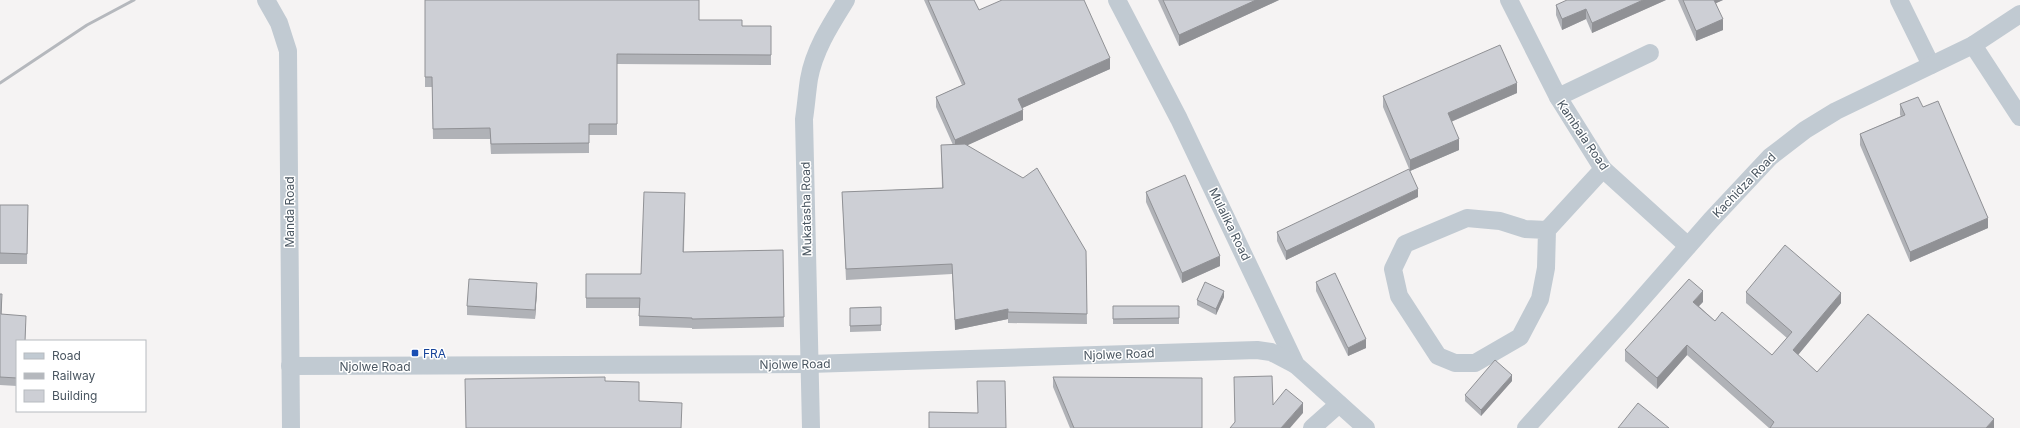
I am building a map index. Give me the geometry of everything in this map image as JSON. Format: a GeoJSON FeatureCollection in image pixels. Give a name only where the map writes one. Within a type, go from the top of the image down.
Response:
{"type":"FeatureCollection","features":[{"type":"Feature","properties":{"kind":"street","name":"Manda Road"},"geometry":{"type":"LineString","coordinates":[[266,0],[279,23],[288,51],[291,428]]}},
{"type":"Feature","properties":{"kind":"street","name":"Mukatasha Road"},"geometry":{"type":"LineString","coordinates":[[811,428],[804,119],[809,78],[818,52],[826,31],[846,0]]}},
{"type":"Feature","properties":{"kind":"street","name":"Mulalika Road"},"geometry":{"type":"LineString","coordinates":[[1117,0],[1179,119],[1296,365],[1366,428]]}},
{"type":"Feature","properties":{"kind":"street","name":"Kambala Road"},"geometry":{"type":"LineString","coordinates":[[1510,0],[1558,97],[1603,169],[1688,246]]}},
{"type":"Feature","properties":{"kind":"street"},"geometry":{"type":"LineString","coordinates":[[1899,0],[1931,65]]}},
{"type":"Feature","properties":{"kind":"street","name":"Kachidza Road"},"geometry":{"type":"LineString","coordinates":[[1526,428],[1688,246],[1770,157],[1805,130],[1836,111],[1882,87],[1973,45],[2020,14]]}},
{"type":"Feature","properties":{"kind":"street"},"geometry":{"type":"LineString","coordinates":[[1973,45],[2020,117]]}},
{"type":"Feature","properties":{"kind":"street"},"geometry":{"type":"LineString","coordinates":[[1558,97],[1650,53]]}},
{"type":"Feature","properties":{"kind":"street"},"geometry":{"type":"LineString","coordinates":[[1547,230],[1525,229],[1500,220],[1467,218],[1405,244],[1393,269],[1399,296],[1438,356],[1455,363],[1475,363],[1520,337],[1540,299],[1546,268],[1547,230],[1603,169]]}},
{"type":"Feature","properties":{"kind":"street","name":"Njolwe Road"},"geometry":{"type":"LineString","coordinates":[[290,366],[809,364],[1257,350],[1271,352],[1296,365]]}},
{"type":"Feature","properties":{"kind":"street"},"geometry":{"type":"LineString","coordinates":[[1312,428],[1339,404]]}},
{"type":"Feature","properties":{"kind":"building"},"geometry":{"type":"Polygon","coordinates":[[[425,0],[699,0],[699,20],[742,20],[742,26],[771,26],[771,55],[617,54],[617,124],[589,124],[589,143],[491,144],[490,128],[433,129],[432,77],[425,77],[425,0]]]}},
{"type":"Feature","properties":{"kind":"building"},"geometry":{"type":"Polygon","coordinates":[[[928,0],[974,0],[979,10],[1002,0],[1084,0],[1110,58],[1018,99],[1023,110],[955,140],[936,97],[965,84],[928,0]]]}},
{"type":"Feature","properties":{"kind":"building"},"geometry":{"type":"Polygon","coordinates":[[[1163,0],[1256,0],[1179,35],[1163,0]]]}},
{"type":"Feature","properties":{"kind":"building"},"geometry":{"type":"Polygon","coordinates":[[[1567,0],[1643,0],[1592,23],[1586,9],[1562,19],[1556,5],[1567,0]]]}},
{"type":"Feature","properties":{"kind":"building"},"geometry":{"type":"Polygon","coordinates":[[[1683,0],[1714,0],[1723,19],[1696,31],[1683,0]]]}},
{"type":"Feature","properties":{"kind":"building"},"geometry":{"type":"Polygon","coordinates":[[[1500,45],[1517,83],[1448,113],[1459,139],[1410,160],[1383,96],[1500,45]]]}},
{"type":"Feature","properties":{"kind":"building"},"geometry":{"type":"Polygon","coordinates":[[[1918,97],[1923,107],[1938,101],[1988,218],[1910,252],[1860,134],[1905,115],[1900,104],[1918,97]]]}},
{"type":"Feature","properties":{"kind":"building"},"geometry":{"type":"Polygon","coordinates":[[[965,144],[1023,178],[1037,168],[1086,251],[1087,314],[1008,312],[1008,309],[955,320],[952,264],[846,269],[842,192],[943,188],[941,145],[965,144]]]}},
{"type":"Feature","properties":{"kind":"building"},"geometry":{"type":"Polygon","coordinates":[[[1409,169],[1418,189],[1286,251],[1277,232],[1409,169]]]}},
{"type":"Feature","properties":{"kind":"building"},"geometry":{"type":"Polygon","coordinates":[[[1185,175],[1220,256],[1182,273],[1146,192],[1185,175]]]}},
{"type":"Feature","properties":{"kind":"building"},"geometry":{"type":"Polygon","coordinates":[[[644,192],[685,193],[683,252],[783,250],[784,317],[692,319],[639,316],[640,298],[586,298],[586,274],[641,274],[644,192]]]}},
{"type":"Feature","properties":{"kind":"building"},"geometry":{"type":"Polygon","coordinates":[[[0,205],[28,205],[27,254],[0,253],[0,205]]]}},
{"type":"Feature","properties":{"kind":"building"},"geometry":{"type":"Polygon","coordinates":[[[1785,245],[1841,293],[1793,350],[1817,372],[1868,314],[1994,419],[1986,428],[1770,428],[1774,422],[1687,345],[1657,378],[1625,350],[1689,279],[1703,291],[1693,302],[1715,321],[1722,312],[1772,355],[1792,332],[1746,292],[1785,245]]]}},
{"type":"Feature","properties":{"kind":"building"},"geometry":{"type":"Polygon","coordinates":[[[1335,273],[1366,339],[1348,348],[1316,282],[1335,273]]]}},
{"type":"Feature","properties":{"kind":"building"},"geometry":{"type":"Polygon","coordinates":[[[469,279],[537,283],[535,310],[467,306],[469,279]]]}},
{"type":"Feature","properties":{"kind":"building"},"geometry":{"type":"Polygon","coordinates":[[[1205,282],[1224,291],[1216,309],[1197,300],[1205,282]]]}},
{"type":"Feature","properties":{"kind":"building"},"geometry":{"type":"Polygon","coordinates":[[[0,294],[2,294],[1,314],[26,316],[25,340],[16,340],[16,378],[0,377],[0,294]]]}},
{"type":"Feature","properties":{"kind":"building"},"geometry":{"type":"Polygon","coordinates":[[[1113,306],[1179,306],[1179,318],[1113,319],[1113,306]]]}},
{"type":"Feature","properties":{"kind":"building"},"geometry":{"type":"Polygon","coordinates":[[[881,307],[881,325],[850,326],[850,308],[881,307]]]}},
{"type":"Feature","properties":{"kind":"building"},"geometry":{"type":"Polygon","coordinates":[[[1495,360],[1512,375],[1481,410],[1465,395],[1495,360]]]}},
{"type":"Feature","properties":{"kind":"building"},"geometry":{"type":"Polygon","coordinates":[[[1272,376],[1273,405],[1286,389],[1303,403],[1281,428],[1230,428],[1235,422],[1234,377],[1272,376]]]}},
{"type":"Feature","properties":{"kind":"building"},"geometry":{"type":"Polygon","coordinates":[[[605,377],[605,381],[639,382],[639,401],[682,403],[681,428],[466,428],[465,379],[605,377]]]}},
{"type":"Feature","properties":{"kind":"building"},"geometry":{"type":"Polygon","coordinates":[[[1053,377],[1202,378],[1202,428],[1074,428],[1053,377]]]}},
{"type":"Feature","properties":{"kind":"building"},"geometry":{"type":"Polygon","coordinates":[[[977,381],[1005,381],[1006,428],[929,428],[929,412],[978,413],[977,381]]]}},
{"type":"Feature","properties":{"kind":"building"},"geometry":{"type":"Polygon","coordinates":[[[1638,403],[1669,428],[1618,428],[1638,403]]]}},
{"type":"Feature","properties":{"kind":"railway"},"geometry":{"type":"LineString","coordinates":[[0,83],[87,25],[134,0]]}},
{"type":"Feature","properties":{"kind":"place","name":"FRA"},"geometry":{"type":"Point","coordinates":[415,353]}}]}
